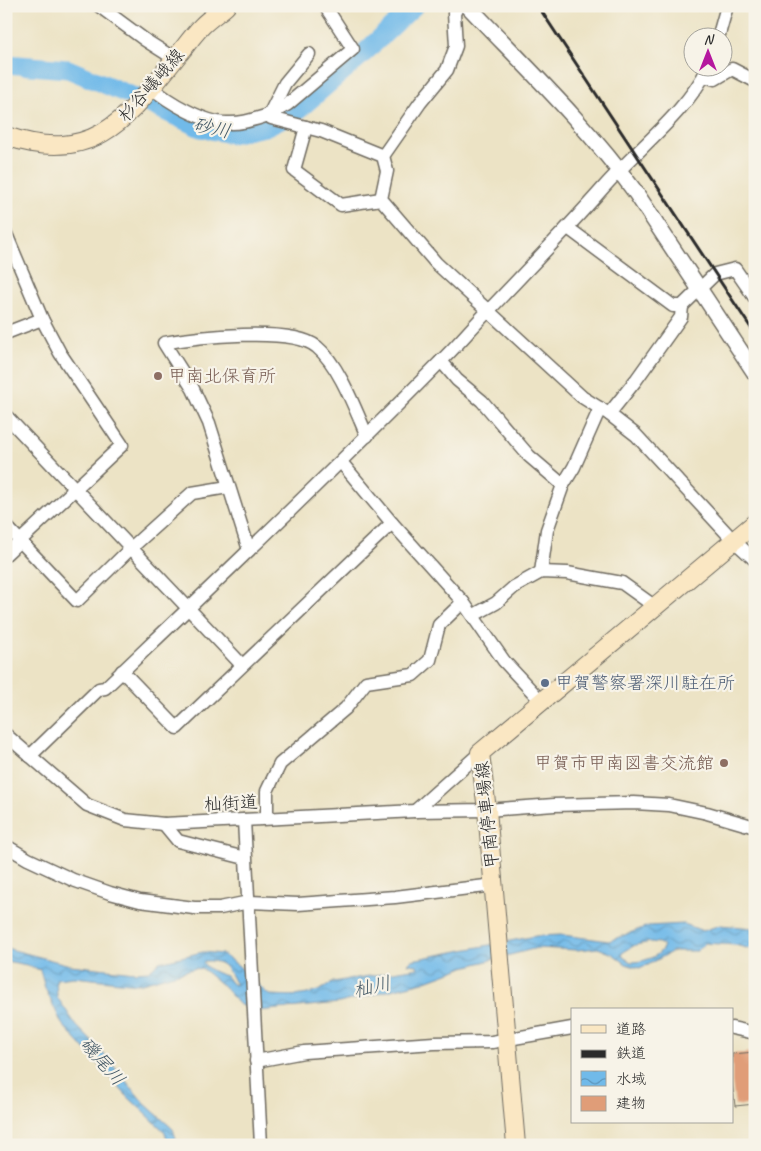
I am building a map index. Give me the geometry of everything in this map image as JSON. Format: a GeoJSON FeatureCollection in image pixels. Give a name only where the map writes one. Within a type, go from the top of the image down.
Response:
{"type":"FeatureCollection","features":[{"type":"Feature","properties":{"kind":"main road","name":"杉谷嶬峨線"},"geometry":{"type":"LineString","coordinates":[[6,136],[42,146],[75,144],[95,137],[112,128],[129,114],[202,26],[226,6]]}},
{"type":"Feature","properties":{"kind":"main road","name":"甲南停車場線"},"geometry":{"type":"LineString","coordinates":[[516,1145],[487,810],[480,753],[755,523]]}},
{"type":"Feature","properties":{"kind":"street"},"geometry":{"type":"LineString","coordinates":[[99,6],[145,40],[175,59]]}},
{"type":"Feature","properties":{"kind":"street"},"geometry":{"type":"LineString","coordinates":[[144,95],[171,102],[219,122],[239,123],[270,116],[288,104],[353,49],[325,6]]}},
{"type":"Feature","properties":{"kind":"street"},"geometry":{"type":"LineString","coordinates":[[380,199],[387,171],[383,156],[420,103],[447,70],[456,46],[454,13],[458,6]]}},
{"type":"Feature","properties":{"kind":"street"},"geometry":{"type":"LineString","coordinates":[[468,6],[530,69],[619,170],[755,373]]}},
{"type":"Feature","properties":{"kind":"street"},"geometry":{"type":"LineString","coordinates":[[720,28],[726,6]]}},
{"type":"Feature","properties":{"kind":"street"},"geometry":{"type":"LineString","coordinates":[[270,116],[284,83],[309,54]]}},
{"type":"Feature","properties":{"kind":"street"},"geometry":{"type":"LineString","coordinates":[[734,70],[755,81]]}},
{"type":"Feature","properties":{"kind":"street"},"geometry":{"type":"LineString","coordinates":[[30,756],[99,689],[104,688],[188,609],[367,436],[568,228],[619,170],[682,107],[702,78]]}},
{"type":"Feature","properties":{"kind":"street"},"geometry":{"type":"LineString","coordinates":[[270,116],[330,135],[383,156]]}},
{"type":"Feature","properties":{"kind":"street"},"geometry":{"type":"LineString","coordinates":[[306,127],[294,170],[341,205],[380,199]]}},
{"type":"Feature","properties":{"kind":"street"},"geometry":{"type":"LineString","coordinates":[[380,199],[436,263],[582,397],[636,435],[733,540],[755,560]]}},
{"type":"Feature","properties":{"kind":"street"},"geometry":{"type":"LineString","coordinates":[[568,228],[673,306],[682,306]]}},
{"type":"Feature","properties":{"kind":"street"},"geometry":{"type":"LineString","coordinates":[[6,234],[42,318],[60,353],[122,445],[6,554]]}},
{"type":"Feature","properties":{"kind":"street"},"geometry":{"type":"LineString","coordinates":[[541,572],[547,530],[563,486],[604,411],[636,380],[681,317],[682,306],[715,274],[735,269],[755,298]]}},
{"type":"Feature","properties":{"kind":"street"},"geometry":{"type":"LineString","coordinates":[[6,333],[42,318]]}},
{"type":"Feature","properties":{"kind":"street"},"geometry":{"type":"LineString","coordinates":[[250,550],[208,424],[193,390],[164,343],[186,339],[270,335],[296,338],[316,345],[333,364],[367,436]]}},
{"type":"Feature","properties":{"kind":"street"},"geometry":{"type":"LineString","coordinates":[[441,361],[457,380],[482,401],[529,456],[563,486]]}},
{"type":"Feature","properties":{"kind":"street"},"geometry":{"type":"LineString","coordinates":[[6,416],[242,665]]}},
{"type":"Feature","properties":{"kind":"street"},"geometry":{"type":"LineString","coordinates":[[341,462],[392,523],[474,615],[504,662],[541,701]]}},
{"type":"Feature","properties":{"kind":"street"},"geometry":{"type":"LineString","coordinates":[[6,526],[77,601],[131,548],[192,493],[228,487]]}},
{"type":"Feature","properties":{"kind":"street"},"geometry":{"type":"LineString","coordinates":[[122,671],[177,728],[392,523]]}},
{"type":"Feature","properties":{"kind":"street"},"geometry":{"type":"LineString","coordinates":[[474,615],[496,603],[514,587],[541,572],[567,574],[622,583],[654,606]]}},
{"type":"Feature","properties":{"kind":"street"},"geometry":{"type":"LineString","coordinates":[[267,818],[267,791],[280,764],[346,708],[366,682],[413,675],[430,660],[439,626],[463,602]]}},
{"type":"Feature","properties":{"kind":"street","name":"杣街道"},"geometry":{"type":"LineString","coordinates":[[6,736],[87,805],[125,820],[164,824],[415,811],[487,810],[554,805],[634,803],[668,805],[707,813],[755,827]]}},
{"type":"Feature","properties":{"kind":"street"},"geometry":{"type":"LineString","coordinates":[[415,811],[480,753]]}},
{"type":"Feature","properties":{"kind":"street"},"geometry":{"type":"LineString","coordinates":[[244,820],[261,1145]]}},
{"type":"Feature","properties":{"kind":"street"},"geometry":{"type":"LineString","coordinates":[[164,824],[178,841],[245,858]]}},
{"type":"Feature","properties":{"kind":"street"},"geometry":{"type":"LineString","coordinates":[[6,846],[28,859],[73,880],[110,893],[140,901],[194,908],[220,908],[249,904],[298,904],[494,889]]}},
{"type":"Feature","properties":{"kind":"street"},"geometry":{"type":"LineString","coordinates":[[256,1061],[304,1052],[434,1043],[492,1042],[507,1033],[571,1028]]}},
{"type":"Feature","properties":{"kind":"street"},"geometry":{"type":"LineString","coordinates":[[734,1028],[755,1033]]}},
{"type":"Feature","properties":{"kind":"water"},"geometry":{"type":"Polygon","coordinates":[[[684,924],[703,931],[720,925],[755,928],[755,950],[735,945],[705,943],[697,951],[673,951],[639,968],[626,964],[613,954],[598,948],[577,950],[537,948],[464,967],[423,982],[339,1003],[258,1011],[240,1005],[222,985],[204,970],[196,968],[138,984],[74,977],[56,979],[57,997],[76,1025],[102,1052],[144,1103],[173,1129],[178,1145],[168,1145],[165,1132],[125,1094],[62,1024],[45,988],[40,970],[27,965],[6,961],[6,948],[70,965],[135,972],[149,971],[159,962],[203,952],[222,954],[239,966],[269,995],[295,996],[318,991],[333,982],[418,968],[417,965],[408,964],[412,960],[536,936],[562,935],[609,941],[648,926],[684,924]],[[651,942],[635,945],[622,953],[623,957],[631,962],[645,960],[658,954],[664,946],[651,942]],[[203,962],[207,967],[216,973],[226,976],[232,984],[236,985],[228,970],[222,964],[203,962]]]}},
{"type":"Feature","properties":{"kind":"building"},"geometry":{"type":"Polygon","coordinates":[[[755,1052],[755,1104],[735,1106],[734,1054],[755,1052]]]}},
{"type":"Feature","properties":{"kind":"waterway","name":"砂川"},"geometry":{"type":"LineString","coordinates":[[6,64],[68,69],[130,95],[200,128],[231,134],[265,127],[297,111],[363,54],[414,6]]}},
{"type":"Feature","properties":{"kind":"railway"},"geometry":{"type":"LineString","coordinates":[[538,6],[755,334]]}},
{"type":"Feature","properties":{"kind":"place","name":"甲南北保育所"},"geometry":{"type":"Point","coordinates":[158,376]}},
{"type":"Feature","properties":{"kind":"place","name":"甲賀警察署深川駐在所"},"geometry":{"type":"Point","coordinates":[545,683]}},
{"type":"Feature","properties":{"kind":"place","name":"甲賀市甲南図書交流館"},"geometry":{"type":"Point","coordinates":[724,763]}},
{"type":"Feature","properties":{"kind":"water label","name":"杣川"},"geometry":{"type":"Point","coordinates":[372,986]}},
{"type":"Feature","properties":{"kind":"water label","name":"磯尾川"},"geometry":{"type":"Point","coordinates":[103,1061]}}]}
